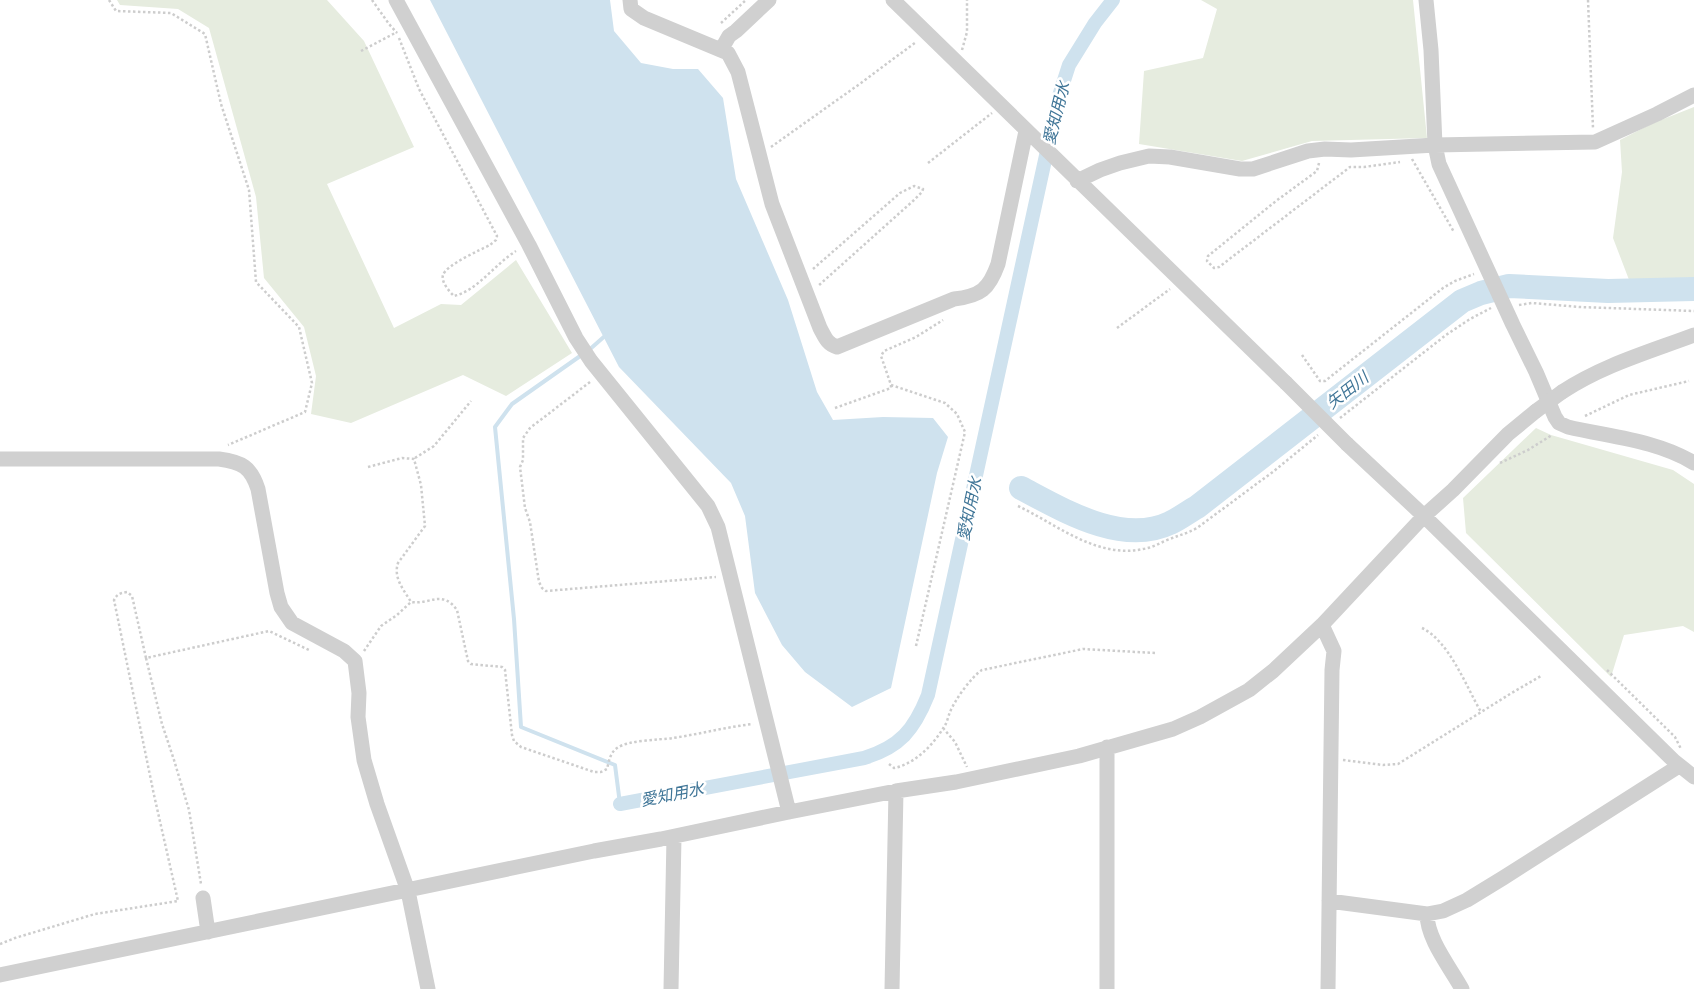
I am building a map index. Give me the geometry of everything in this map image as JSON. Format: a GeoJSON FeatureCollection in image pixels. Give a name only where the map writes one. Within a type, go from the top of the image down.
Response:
{"type":"FeatureCollection","features":[{"type":"Feature","properties":{"kind":"street"},"geometry":{"type":"LineString","coordinates":[[396,0],[529,245],[576,338],[591,361],[708,506],[718,527],[788,812]]}},
{"type":"Feature","properties":{"kind":"street"},"geometry":{"type":"LineString","coordinates":[[630,0],[631,8],[644,18],[728,53],[738,72],[774,213],[827,342],[837,347],[954,299],[971,297],[984,289],[993,280],[1032,136]]}},
{"type":"Feature","properties":{"kind":"street"},"geometry":{"type":"LineString","coordinates":[[721,50],[729,36],[769,0]]}},
{"type":"Feature","properties":{"kind":"street"},"geometry":{"type":"LineString","coordinates":[[893,0],[1347,444],[1424,516],[1677,763],[1694,777]]}},
{"type":"Feature","properties":{"kind":"street"},"geometry":{"type":"LineString","coordinates":[[1426,0],[1432,50],[1435,145],[1439,164],[1559,423],[1568,427],[1657,446],[1681,455],[1694,463]]}},
{"type":"Feature","properties":{"kind":"street"},"geometry":{"type":"LineString","coordinates":[[1078,181],[1120,162],[1149,156],[1170,157],[1240,170],[1253,169],[1308,151],[1318,150],[1435,145],[1593,142],[1602,140],[1694,95]]}},
{"type":"Feature","properties":{"kind":"street"},"geometry":{"type":"LineString","coordinates":[[0,975],[594,851],[674,837],[896,791],[971,779],[1079,756],[1173,729],[1225,704],[1249,690],[1273,671],[1322,625],[1424,516],[1453,490],[1508,434],[1536,411],[1562,392],[1591,375],[1621,361],[1694,335]]}},
{"type":"Feature","properties":{"kind":"street"},"geometry":{"type":"LineString","coordinates":[[0,459],[219,459],[232,460],[248,469],[254,478],[265,522],[276,593],[281,607],[292,623],[344,651],[355,661],[358,717],[364,760],[377,804],[408,891],[428,989]]}},
{"type":"Feature","properties":{"kind":"street"},"geometry":{"type":"LineString","coordinates":[[1322,625],[1334,651],[1332,670],[1328,989]]}},
{"type":"Feature","properties":{"kind":"street"},"geometry":{"type":"LineString","coordinates":[[1107,747],[1107,989]]}},
{"type":"Feature","properties":{"kind":"street"},"geometry":{"type":"LineString","coordinates":[[1329,901],[1427,914],[1443,911],[1467,900],[1677,763]]}},
{"type":"Feature","properties":{"kind":"street"},"geometry":{"type":"LineString","coordinates":[[892,989],[896,791]]}},
{"type":"Feature","properties":{"kind":"street"},"geometry":{"type":"LineString","coordinates":[[671,989],[674,837]]}},
{"type":"Feature","properties":{"kind":"street"},"geometry":{"type":"LineString","coordinates":[[202,898],[208,932]]}},
{"type":"Feature","properties":{"kind":"street"},"geometry":{"type":"LineString","coordinates":[[1427,914],[1427,924],[1433,940],[1462,989]]}},
{"type":"Feature","properties":{"kind":"path"},"geometry":{"type":"LineString","coordinates":[[109,0],[116,11],[172,13],[205,34],[221,104],[249,190],[256,282],[299,327],[312,383],[305,412],[220,448],[219,459]]}},
{"type":"Feature","properties":{"kind":"path"},"geometry":{"type":"LineString","coordinates":[[372,0],[388,24],[396,32],[419,89],[497,236],[496,240],[490,245],[448,267],[443,274],[448,291],[454,296],[475,286],[486,274],[514,253],[529,245]]}},
{"type":"Feature","properties":{"kind":"path"},"geometry":{"type":"LineString","coordinates":[[956,61],[964,48],[967,32],[967,0]]}},
{"type":"Feature","properties":{"kind":"path"},"geometry":{"type":"LineString","coordinates":[[1588,0],[1593,142]]}},
{"type":"Feature","properties":{"kind":"path"},"geometry":{"type":"LineString","coordinates":[[361,51],[410,25]]}},
{"type":"Feature","properties":{"kind":"path"},"geometry":{"type":"LineString","coordinates":[[759,155],[862,83],[927,33]]}},
{"type":"Feature","properties":{"kind":"path"},"geometry":{"type":"LineString","coordinates":[[928,163],[1001,106]]}},
{"type":"Feature","properties":{"kind":"path"},"geometry":{"type":"LineString","coordinates":[[1413,147],[1412,160],[1456,236]]}},
{"type":"Feature","properties":{"kind":"path"},"geometry":{"type":"LineString","coordinates":[[1318,150],[1318,171],[1208,256],[1207,261],[1214,268],[1219,267],[1346,170],[1404,162]]}},
{"type":"Feature","properties":{"kind":"path"},"geometry":{"type":"LineString","coordinates":[[801,280],[900,193],[914,186],[923,189],[913,201],[807,296]]}},
{"type":"Feature","properties":{"kind":"path"},"geometry":{"type":"LineString","coordinates":[[1302,355],[1320,381],[1325,381],[1443,288],[1479,270]]}},
{"type":"Feature","properties":{"kind":"path"},"geometry":{"type":"LineString","coordinates":[[1117,328],[1182,282]]}},
{"type":"Feature","properties":{"kind":"path"},"geometry":{"type":"LineString","coordinates":[[1339,418],[1470,318],[1490,308],[1532,303],[1580,307],[1694,311]]}},
{"type":"Feature","properties":{"kind":"path"},"geometry":{"type":"LineString","coordinates":[[891,385],[881,356],[884,351],[916,337],[946,318]]}},
{"type":"Feature","properties":{"kind":"path"},"geometry":{"type":"LineString","coordinates":[[602,375],[591,381],[530,428],[523,438],[520,467],[525,508],[530,522],[542,588],[546,591],[730,576]]}},
{"type":"Feature","properties":{"kind":"path"},"geometry":{"type":"LineString","coordinates":[[834,408],[891,388],[891,385]]}},
{"type":"Feature","properties":{"kind":"path"},"geometry":{"type":"LineString","coordinates":[[891,385],[945,403],[957,414],[965,432],[916,646]]}},
{"type":"Feature","properties":{"kind":"path"},"geometry":{"type":"LineString","coordinates":[[368,467],[402,458],[414,459],[434,446],[471,401]]}},
{"type":"Feature","properties":{"kind":"path"},"geometry":{"type":"LineString","coordinates":[[1018,506],[1036,514],[1066,532],[1095,545],[1125,550],[1142,550],[1184,535],[1197,528],[1274,471],[1324,430]]}},
{"type":"Feature","properties":{"kind":"path"},"geometry":{"type":"LineString","coordinates":[[411,602],[398,579],[396,569],[398,563],[425,526],[422,485],[414,459]]}},
{"type":"Feature","properties":{"kind":"path"},"geometry":{"type":"LineString","coordinates":[[0,944],[95,914],[178,900],[154,795],[114,600],[120,593],[127,592],[132,596],[162,724],[189,810],[202,898]]}},
{"type":"Feature","properties":{"kind":"path"},"geometry":{"type":"LineString","coordinates":[[411,602],[417,603],[434,598],[446,600],[452,604],[457,610],[463,630],[468,661],[471,664],[502,667],[505,670],[514,741],[521,747],[576,766],[594,772],[601,772],[607,769],[611,754],[617,748],[626,744],[767,722]]}},
{"type":"Feature","properties":{"kind":"path"},"geometry":{"type":"LineString","coordinates":[[355,661],[363,653],[381,626],[411,602]]}},
{"type":"Feature","properties":{"kind":"path"},"geometry":{"type":"LineString","coordinates":[[1422,628],[1445,648],[1481,712]]}},
{"type":"Feature","properties":{"kind":"path"},"geometry":{"type":"LineString","coordinates":[[146,658],[269,631],[314,652]]}},
{"type":"Feature","properties":{"kind":"path"},"geometry":{"type":"LineString","coordinates":[[889,764],[894,768],[903,766],[933,742],[943,728],[950,710],[976,674],[982,670],[1083,650],[1155,654]]}},
{"type":"Feature","properties":{"kind":"path"},"geometry":{"type":"LineString","coordinates":[[1607,670],[1675,737],[1680,744],[1681,751],[1677,763]]}},
{"type":"Feature","properties":{"kind":"path"},"geometry":{"type":"LineString","coordinates":[[1331,758],[1374,765],[1398,764],[1541,676]]}},
{"type":"Feature","properties":{"kind":"path"},"geometry":{"type":"LineString","coordinates":[[943,728],[962,754],[971,779]]}},
{"type":"Feature","properties":{"kind":"shaded area"},"geometry":{"type":"Polygon","coordinates":[[[117,0],[327,0],[364,41],[414,147],[327,184],[394,328],[441,304],[461,305],[516,260],[572,353],[506,396],[463,375],[351,423],[311,414],[316,376],[304,327],[264,278],[256,197],[209,28],[178,9],[120,5],[117,0]]]}},
{"type":"Feature","properties":{"kind":"shaded area"},"geometry":{"type":"Polygon","coordinates":[[[1201,0],[1413,0],[1427,138],[1312,141],[1242,161],[1139,144],[1144,71],[1203,58],[1217,9],[1201,0]]]}},
{"type":"Feature","properties":{"kind":"shaded area"},"geometry":{"type":"Polygon","coordinates":[[[1694,107],[1694,283],[1631,285],[1613,238],[1622,172],[1620,140],[1651,124],[1694,107]]]}},
{"type":"Feature","properties":{"kind":"shaded area"},"geometry":{"type":"Polygon","coordinates":[[[1536,428],[1551,435],[1673,470],[1694,484],[1694,632],[1683,626],[1624,635],[1611,677],[1466,533],[1463,498],[1536,428]]]}},
{"type":"Feature","properties":{"kind":"water"},"geometry":{"type":"Polygon","coordinates":[[[430,0],[610,0],[614,31],[641,63],[673,69],[698,69],[723,98],[736,179],[788,300],[817,392],[833,420],[883,417],[933,418],[948,437],[937,473],[891,688],[852,707],[805,672],[782,645],[755,593],[745,516],[731,483],[619,367],[430,0]]]}},
{"type":"Feature","properties":{"kind":"waterway","name":"愛知用水"},"geometry":{"type":"LineString","coordinates":[[620,804],[864,758],[877,754],[904,736],[917,718],[928,695],[1059,96],[1069,65],[1095,23],[1113,0]]}},
{"type":"Feature","properties":{"kind":"waterway","name":"矢田川"},"geometry":{"type":"LineString","coordinates":[[1021,488],[1074,515],[1093,522],[1113,528],[1132,530],[1152,529],[1170,523],[1197,507],[1462,301],[1481,293],[1509,286],[1608,291],[1694,289]]}},
{"type":"Feature","properties":{"kind":"waterway"},"geometry":{"type":"LineString","coordinates":[[589,350],[606,335]]}},
{"type":"Feature","properties":{"kind":"waterway"},"geometry":{"type":"LineString","coordinates":[[583,354],[512,404],[495,427],[514,619],[521,727],[615,765],[620,804]]}}]}
